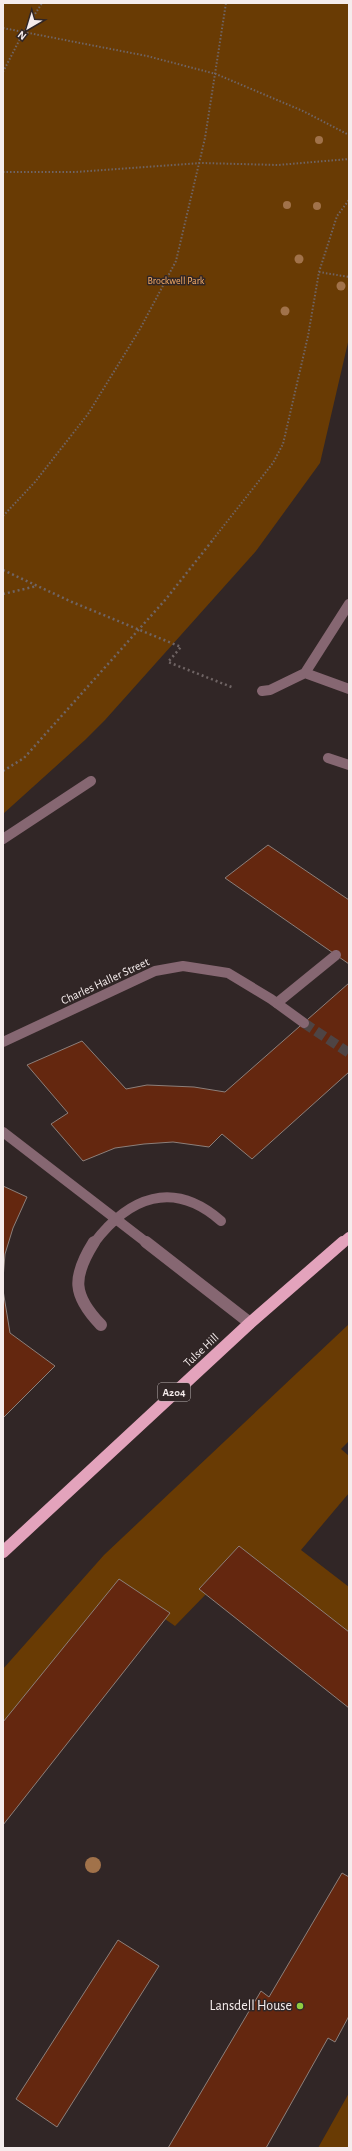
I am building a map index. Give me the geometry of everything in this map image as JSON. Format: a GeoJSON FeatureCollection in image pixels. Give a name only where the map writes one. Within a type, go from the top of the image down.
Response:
{"type":"FeatureCollection","features":[{"type":"Feature","properties":{"kind":"main road","name":"Tulse Hill"},"geometry":{"type":"LineString","coordinates":[[3,1552],[250,1323],[349,1237]]}},
{"type":"Feature","properties":{"kind":"street"},"geometry":{"type":"LineString","coordinates":[[262,691],[270,690],[305,673],[349,604]]}},
{"type":"Feature","properties":{"kind":"street"},"geometry":{"type":"LineString","coordinates":[[305,673],[349,689]]}},
{"type":"Feature","properties":{"kind":"street"},"geometry":{"type":"LineString","coordinates":[[328,758],[349,765]]}},
{"type":"Feature","properties":{"kind":"street"},"geometry":{"type":"LineString","coordinates":[[3,840],[91,781]]}},
{"type":"Feature","properties":{"kind":"street"},"geometry":{"type":"LineString","coordinates":[[277,1003],[336,954]]}},
{"type":"Feature","properties":{"kind":"street","name":"Charles Haller Street"},"geometry":{"type":"LineString","coordinates":[[3,1042],[155,970],[184,966],[228,973],[277,1003],[304,1023]]}},
{"type":"Feature","properties":{"kind":"street"},"geometry":{"type":"LineString","coordinates":[[3,1132],[250,1323]]}},
{"type":"Feature","properties":{"kind":"street"},"geometry":{"type":"LineString","coordinates":[[101,1325],[93,1318],[79,1295],[78,1279],[83,1261],[97,1236],[115,1220],[137,1204],[168,1197],[190,1201],[209,1210],[221,1221]]}},
{"type":"Feature","properties":{"kind":"path"},"geometry":{"type":"LineString","coordinates":[[3,72],[23,33],[42,3]]}},
{"type":"Feature","properties":{"kind":"path"},"geometry":{"type":"LineString","coordinates":[[3,516],[35,482],[88,414],[140,329],[176,262],[201,163],[226,3]]}},
{"type":"Feature","properties":{"kind":"path"},"geometry":{"type":"LineString","coordinates":[[3,28],[147,56],[216,74],[303,112],[349,136]]}},
{"type":"Feature","properties":{"kind":"path"},"geometry":{"type":"LineString","coordinates":[[3,172],[76,172],[201,163],[278,165],[349,159]]}},
{"type":"Feature","properties":{"kind":"path"},"geometry":{"type":"LineString","coordinates":[[3,771],[24,758],[166,599],[273,463],[283,444],[308,336],[319,272],[337,216],[349,200]]}},
{"type":"Feature","properties":{"kind":"path"},"geometry":{"type":"LineString","coordinates":[[319,272],[349,277]]}},
{"type":"Feature","properties":{"kind":"path"},"geometry":{"type":"LineString","coordinates":[[3,570],[72,602],[181,647],[168,662],[244,692],[262,691]]}},
{"type":"Feature","properties":{"kind":"path"},"geometry":{"type":"LineString","coordinates":[[3,594],[38,586]]}},
{"type":"Feature","properties":{"kind":"green space","name":"Brockwell Park"},"geometry":{"type":"Polygon","coordinates":[[[3,3],[349,3],[349,338],[320,463],[256,551],[105,720],[3,814],[3,3]]]}},
{"type":"Feature","properties":{"kind":"green space"},"geometry":{"type":"Polygon","coordinates":[[[349,1324],[349,1441],[341,1449],[349,1456],[349,1493],[301,1550],[349,1587],[349,1637],[242,1557],[175,1626],[122,1589],[3,1737],[3,1669],[104,1555],[349,1324]]]}},
{"type":"Feature","properties":{"kind":"green space"},"geometry":{"type":"Polygon","coordinates":[[[349,2093],[349,2148],[318,2148],[349,2093]]]}},
{"type":"Feature","properties":{"kind":"building"},"geometry":{"type":"Polygon","coordinates":[[[268,845],[349,900],[349,964],[225,878],[268,845]]]}},
{"type":"Feature","properties":{"kind":"building"},"geometry":{"type":"Polygon","coordinates":[[[349,983],[349,1072],[252,1159],[222,1134],[209,1147],[173,1142],[144,1144],[115,1148],[83,1161],[51,1124],[68,1113],[27,1065],[82,1041],[126,1089],[147,1085],[194,1087],[225,1092],[349,983]]]}},
{"type":"Feature","properties":{"kind":"building"},"geometry":{"type":"Polygon","coordinates":[[[3,1186],[27,1197],[13,1228],[5,1254],[3,1279],[3,1186]]]}},
{"type":"Feature","properties":{"kind":"building"},"geometry":{"type":"Polygon","coordinates":[[[3,1290],[10,1333],[55,1366],[3,1418],[3,1290]]]}},
{"type":"Feature","properties":{"kind":"building"},"geometry":{"type":"Polygon","coordinates":[[[239,1546],[349,1632],[349,1708],[199,1589],[239,1546]]]}},
{"type":"Feature","properties":{"kind":"building"},"geometry":{"type":"Polygon","coordinates":[[[119,1579],[170,1613],[3,1825],[3,1722],[119,1579]]]}},
{"type":"Feature","properties":{"kind":"building","name":"Lansdell House"},"geometry":{"type":"Polygon","coordinates":[[[342,1873],[349,1877],[349,2016],[335,2042],[328,2038],[266,2148],[168,2148],[261,1991],[269,1997],[342,1873]]]}},
{"type":"Feature","properties":{"kind":"building"},"geometry":{"type":"Polygon","coordinates":[[[118,1940],[159,1966],[57,2127],[16,2099],[118,1940]]]}},
{"type":"Feature","properties":{"kind":"tunnel"},"geometry":{"type":"LineString","coordinates":[[304,1023],[349,1053]]}},
{"type":"Feature","properties":{"kind":"place","name":"Lansdell House"},"geometry":{"type":"Point","coordinates":[300,2006]}}]}
